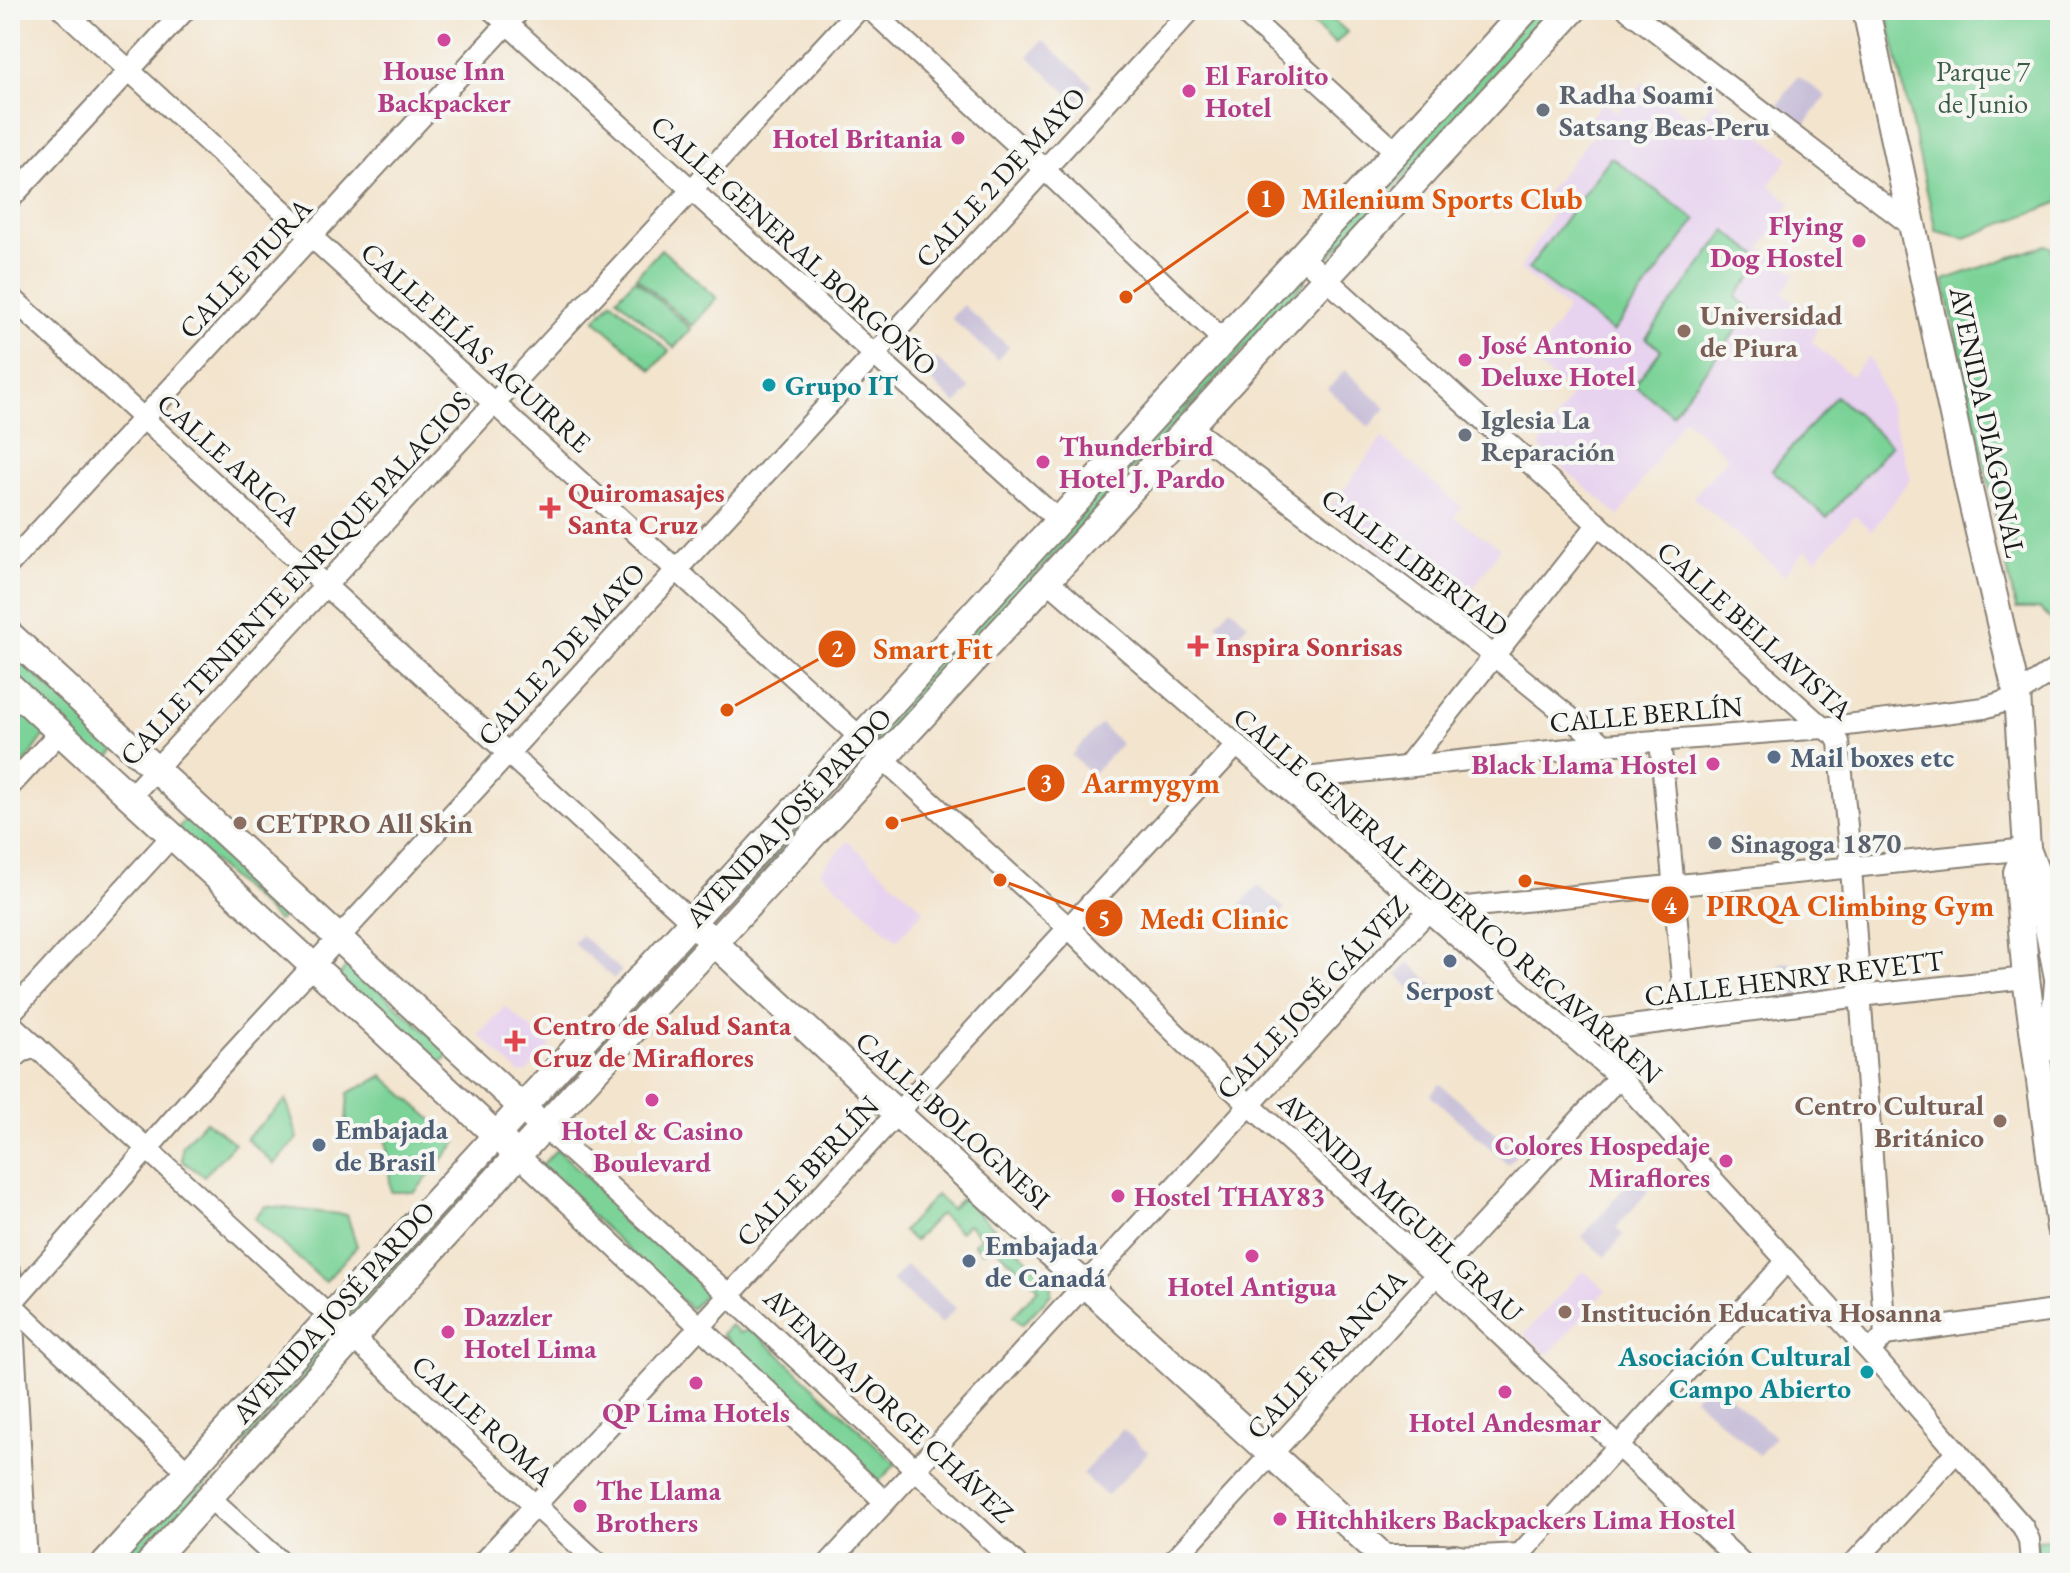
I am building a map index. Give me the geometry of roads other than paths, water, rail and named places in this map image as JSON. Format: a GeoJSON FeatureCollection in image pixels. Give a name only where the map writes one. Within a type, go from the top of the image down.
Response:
{"type":"FeatureCollection","features":[{"type":"Feature","properties":{"kind":"main road","name":"AVENIDA JOSÉ PARDO"},"geometry":{"type":"LineString","coordinates":[[105,1563],[1526,10]]}},
{"type":"Feature","properties":{"kind":"main road","name":"AVENIDA JOSÉ PARDO"},"geometry":{"type":"LineString","coordinates":[[150,1563],[518,1155],[1573,10]]}},
{"type":"Feature","properties":{"kind":"main road","name":"AVENIDA DIAGONAL"},"geometry":{"type":"LineString","coordinates":[[1866,10],[2017,695],[2027,849]]}},
{"type":"Feature","properties":{"kind":"main road"},"geometry":{"type":"LineString","coordinates":[[10,635],[545,1128]]}},
{"type":"Feature","properties":{"kind":"main road"},"geometry":{"type":"LineString","coordinates":[[11,689],[518,1155]]}},
{"type":"Feature","properties":{"kind":"main road"},"geometry":{"type":"LineString","coordinates":[[2027,849],[2017,872],[2026,978],[2060,1228]]}},
{"type":"Feature","properties":{"kind":"main road"},"geometry":{"type":"LineString","coordinates":[[2027,849],[2038,878],[2059,986],[2055,1017],[2060,1051]]}},
{"type":"Feature","properties":{"kind":"main road","name":"CALLE BOLOGNESI"},"geometry":{"type":"LineString","coordinates":[[692,922],[1383,1560],[1450,1561]]}},
{"type":"Feature","properties":{"kind":"street","name":"CALLE ELÍAS AGUIRRE"},"geometry":{"type":"LineString","coordinates":[[63,10],[885,759]]}},
{"type":"Feature","properties":{"kind":"street"},"geometry":{"type":"LineString","coordinates":[[10,199],[185,10]]}},
{"type":"Feature","properties":{"kind":"street","name":"CALLE TENIENTE ENRIQUE PALACIOS"},"geometry":{"type":"LineString","coordinates":[[130,797],[858,10]]}},
{"type":"Feature","properties":{"kind":"street"},"geometry":{"type":"LineString","coordinates":[[871,10],[1224,341]]}},
{"type":"Feature","properties":{"kind":"street","name":"CALLE 2 DE MAYO"},"geometry":{"type":"LineString","coordinates":[[10,1304],[208,1080],[1191,10]]}},
{"type":"Feature","properties":{"kind":"street"},"geometry":{"type":"LineString","coordinates":[[1241,10],[1396,152]]}},
{"type":"Feature","properties":{"kind":"street"},"geometry":{"type":"LineString","coordinates":[[1628,10],[1912,226]]}},
{"type":"Feature","properties":{"kind":"street","name":"CALLE GENERAL BORGOÑO"},"geometry":{"type":"LineString","coordinates":[[507,15],[692,190],[1059,521]]}},
{"type":"Feature","properties":{"kind":"street","name":"CALLE PIURA"},"geometry":{"type":"LineString","coordinates":[[10,563],[313,237],[507,15]]}},
{"type":"Feature","properties":{"kind":"street","name":"CALLE BELLAVISTA"},"geometry":{"type":"LineString","coordinates":[[1301,256],[1823,728],[1834,734],[1839,742],[1885,1335]]}},
{"type":"Feature","properties":{"kind":"street","name":"CALLE ARICA"},"geometry":{"type":"LineString","coordinates":[[10,296],[692,922]]}},
{"type":"Feature","properties":{"kind":"street","name":"CALLE LIBERTAD"},"geometry":{"type":"LineString","coordinates":[[1190,427],[1493,655],[1604,745]]}},
{"type":"Feature","properties":{"kind":"street"},"geometry":{"type":"LineString","coordinates":[[1408,765],[1598,524]]}},
{"type":"Feature","properties":{"kind":"street","name":"CALLE GENERAL FEDERICO RECAVARREN"},"geometry":{"type":"LineString","coordinates":[[1048,581],[1619,1077],[1870,1352],[2023,1527],[2029,1540],[2031,1563]]}},
{"type":"Feature","properties":{"kind":"street","name":"CALLE BERLÍN"},"geometry":{"type":"LineString","coordinates":[[1278,781],[1604,745],[1823,728],[1984,708],[2017,695],[2060,666]]}},
{"type":"Feature","properties":{"kind":"street"},"geometry":{"type":"LineString","coordinates":[[10,786],[60,732]]}},
{"type":"Feature","properties":{"kind":"street"},"geometry":{"type":"LineString","coordinates":[[1660,740],[1686,1019]]}},
{"type":"Feature","properties":{"kind":"street","name":"CALLE BERLÍN"},"geometry":{"type":"LineString","coordinates":[[482,1563],[1237,745]]}},
{"type":"Feature","properties":{"kind":"street","name":"AVENIDA MIGUEL GRAU"},"geometry":{"type":"LineString","coordinates":[[885,759],[1069,928],[1249,1104],[1437,1275],[1742,1563]]}},
{"type":"Feature","properties":{"kind":"street"},"geometry":{"type":"LineString","coordinates":[[15,1003],[172,836]]}},
{"type":"Feature","properties":{"kind":"street","name":"CALLE JOSÉ GÁLVEZ"},"geometry":{"type":"LineString","coordinates":[[829,1563],[1428,911],[2027,849]]}},
{"type":"Feature","properties":{"kind":"street","name":"CALLE HENRY REVETT"},"geometry":{"type":"LineString","coordinates":[[1570,1034],[2026,978]]}},
{"type":"Feature","properties":{"kind":"street","name":"CALLE ROMA"},"geometry":{"type":"LineString","coordinates":[[10,1023],[598,1563]]}},
{"type":"Feature","properties":{"kind":"street"},"geometry":{"type":"LineString","coordinates":[[10,1062],[21,1052],[36,1047]]}},
{"type":"Feature","properties":{"kind":"street","name":"CALLE FRANCIA"},"geometry":{"type":"LineString","coordinates":[[1171,1563],[1619,1077]]}},
{"type":"Feature","properties":{"kind":"street","name":"AVENIDA JORGE CHÁVEZ"},"geometry":{"type":"LineString","coordinates":[[545,1128],[1016,1563]]}},
{"type":"Feature","properties":{"kind":"street"},"geometry":{"type":"LineString","coordinates":[[518,1155],[884,1501]]}},
{"type":"Feature","properties":{"kind":"street"},"geometry":{"type":"LineString","coordinates":[[1450,1561],[1520,1558],[1786,1262]]}},
{"type":"Feature","properties":{"kind":"street"},"geometry":{"type":"LineString","coordinates":[[10,1272],[27,1563]]}},
{"type":"Feature","properties":{"kind":"street"},"geometry":{"type":"LineString","coordinates":[[10,1304],[188,1472]]}},
{"type":"Feature","properties":{"kind":"street"},"geometry":{"type":"LineString","coordinates":[[1870,1352],[1885,1335],[2060,1310]]}},
{"type":"Feature","properties":{"kind":"street"},"geometry":{"type":"LineString","coordinates":[[1854,1563],[1957,1451]]}},
{"type":"Feature","properties":{"kind":"street"},"geometry":{"type":"LineString","coordinates":[[209,1497],[282,1563]]}},
{"type":"Feature","properties":{"kind":"place","name":"House Inn Backpacker"},"geometry":{"type":"Point","coordinates":[444,40]}},
{"type":"Feature","properties":{"kind":"place","name":"El Farolito Hotel"},"geometry":{"type":"Point","coordinates":[1189,91]}},
{"type":"Feature","properties":{"kind":"place","name":"Radha Soami Satsang Beas-Peru"},"geometry":{"type":"Point","coordinates":[1543,110]}},
{"type":"Feature","properties":{"kind":"place","name":"Hotel Britania"},"geometry":{"type":"Point","coordinates":[958,138]}},
{"type":"Feature","properties":{"kind":"place","name":"Flying Dog Hostel"},"geometry":{"type":"Point","coordinates":[1859,241]}},
{"type":"Feature","properties":{"kind":"place","name":"Milenium Sports Club"},"geometry":{"type":"Point","coordinates":[1126,297]}},
{"type":"Feature","properties":{"kind":"place","name":"Universidad de Piura"},"geometry":{"type":"Point","coordinates":[1684,331]}},
{"type":"Feature","properties":{"kind":"place","name":"José Antonio Deluxe Hotel"},"geometry":{"type":"Point","coordinates":[1465,360]}},
{"type":"Feature","properties":{"kind":"place","name":"Grupo IT"},"geometry":{"type":"Point","coordinates":[769,385]}},
{"type":"Feature","properties":{"kind":"place","name":"Iglesia La Reparación"},"geometry":{"type":"Point","coordinates":[1465,435]}},
{"type":"Feature","properties":{"kind":"place","name":"Thunderbird Hotel J. Pardo"},"geometry":{"type":"Point","coordinates":[1043,462]}},
{"type":"Feature","properties":{"kind":"place","name":"Quiromasajes Santa Cruz"},"geometry":{"type":"Point","coordinates":[550,508]}},
{"type":"Feature","properties":{"kind":"place","name":"Inspira Sonrisas"},"geometry":{"type":"Point","coordinates":[1198,646]}},
{"type":"Feature","properties":{"kind":"place","name":"Smart Fit"},"geometry":{"type":"Point","coordinates":[727,710]}},
{"type":"Feature","properties":{"kind":"place","name":"Mail boxes etc"},"geometry":{"type":"Point","coordinates":[1774,757]}},
{"type":"Feature","properties":{"kind":"place","name":"Black Llama Hostel"},"geometry":{"type":"Point","coordinates":[1713,764]}},
{"type":"Feature","properties":{"kind":"place","name":"CETPRO All Skin"},"geometry":{"type":"Point","coordinates":[240,823]}},
{"type":"Feature","properties":{"kind":"place","name":"Aarmygym"},"geometry":{"type":"Point","coordinates":[892,823]}},
{"type":"Feature","properties":{"kind":"place","name":"Sinagoga 1870"},"geometry":{"type":"Point","coordinates":[1715,843]}},
{"type":"Feature","properties":{"kind":"place","name":"Medi Clinic"},"geometry":{"type":"Point","coordinates":[1000,880]}},
{"type":"Feature","properties":{"kind":"place","name":"PIRQA Climbing Gym"},"geometry":{"type":"Point","coordinates":[1525,881]}},
{"type":"Feature","properties":{"kind":"place","name":"Serpost"},"geometry":{"type":"Point","coordinates":[1450,961]}},
{"type":"Feature","properties":{"kind":"place","name":"Centro de Salud Santa Cruz de Miraflores"},"geometry":{"type":"Point","coordinates":[515,1041]}},
{"type":"Feature","properties":{"kind":"place","name":"Hotel & Casino Boulevard"},"geometry":{"type":"Point","coordinates":[652,1100]}},
{"type":"Feature","properties":{"kind":"place","name":"Centro Cultural Británico"},"geometry":{"type":"Point","coordinates":[2000,1121]}},
{"type":"Feature","properties":{"kind":"place","name":"Embajada de Brasil"},"geometry":{"type":"Point","coordinates":[319,1145]}},
{"type":"Feature","properties":{"kind":"place","name":"Colores Hospedaje Miraflores"},"geometry":{"type":"Point","coordinates":[1726,1161]}},
{"type":"Feature","properties":{"kind":"place","name":"Hostel THAY83"},"geometry":{"type":"Point","coordinates":[1118,1196]}},
{"type":"Feature","properties":{"kind":"place","name":"Hotel Antigua"},"geometry":{"type":"Point","coordinates":[1252,1256]}},
{"type":"Feature","properties":{"kind":"place","name":"Embajada de Canadá"},"geometry":{"type":"Point","coordinates":[969,1261]}},
{"type":"Feature","properties":{"kind":"place","name":"Institución Educativa Hosanna"},"geometry":{"type":"Point","coordinates":[1565,1312]}},
{"type":"Feature","properties":{"kind":"place","name":"Dazzler Hotel Lima"},"geometry":{"type":"Point","coordinates":[448,1332]}},
{"type":"Feature","properties":{"kind":"place","name":"Asociación Cultural Campo Abierto"},"geometry":{"type":"Point","coordinates":[1867,1372]}},
{"type":"Feature","properties":{"kind":"place","name":"QP Lima Hotels"},"geometry":{"type":"Point","coordinates":[696,1383]}},
{"type":"Feature","properties":{"kind":"place","name":"Hotel Andesmar"},"geometry":{"type":"Point","coordinates":[1505,1392]}},
{"type":"Feature","properties":{"kind":"place","name":"The Llama Brothers"},"geometry":{"type":"Point","coordinates":[580,1506]}},
{"type":"Feature","properties":{"kind":"place","name":"Hitchhikers Backpackers Lima Hostel"},"geometry":{"type":"Point","coordinates":[1280,1519]}},
{"type":"Feature","properties":{"kind":"park label","name":"Parque 7 de Junio"},"geometry":{"type":"Point","coordinates":[1983,87]}}]}
